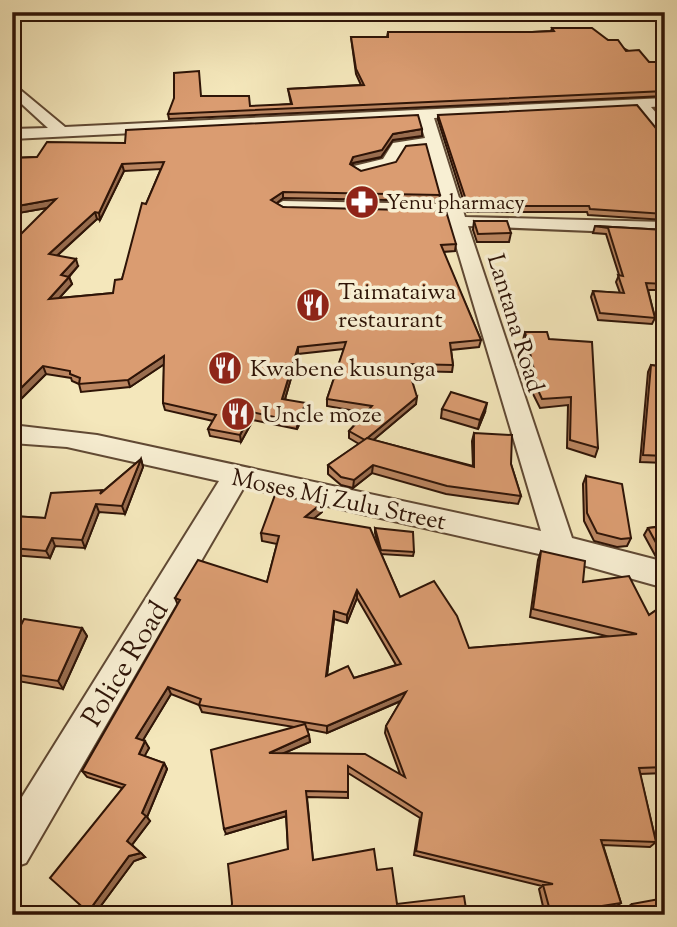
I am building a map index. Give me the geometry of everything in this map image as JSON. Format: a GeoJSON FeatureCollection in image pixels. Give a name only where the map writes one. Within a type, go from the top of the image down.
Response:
{"type":"FeatureCollection","features":[{"type":"Feature","properties":{"kind":"street"},"geometry":{"type":"LineString","coordinates":[[12,87],[62,133]]}},
{"type":"Feature","properties":{"kind":"street"},"geometry":{"type":"LineString","coordinates":[[12,134],[665,102]]}},
{"type":"Feature","properties":{"kind":"street"},"geometry":{"type":"LineString","coordinates":[[640,103],[665,133]]}},
{"type":"Feature","properties":{"kind":"street","name":"Lantana Road"},"geometry":{"type":"LineString","coordinates":[[425,113],[503,372],[561,547]]}},
{"type":"Feature","properties":{"kind":"street"},"geometry":{"type":"LineString","coordinates":[[360,170],[389,162],[398,146],[434,142]]}},
{"type":"Feature","properties":{"kind":"street"},"geometry":{"type":"LineString","coordinates":[[284,206],[665,228]]}},
{"type":"Feature","properties":{"kind":"street","name":"Moses Mj Zulu Street"},"geometry":{"type":"LineString","coordinates":[[12,434],[68,438],[561,547],[665,575]]}},
{"type":"Feature","properties":{"kind":"street","name":"Police Road"},"geometry":{"type":"LineString","coordinates":[[12,849],[236,477]]}},
{"type":"Feature","properties":{"kind":"building"},"geometry":{"type":"Polygon","coordinates":[[[552,28],[592,28],[608,40],[618,40],[626,51],[639,50],[649,62],[658,62],[661,67],[665,67],[665,91],[168,114],[174,98],[174,73],[199,71],[201,96],[249,96],[250,106],[292,104],[288,89],[364,85],[356,69],[351,37],[388,37],[388,32],[554,31],[552,28]]]}},
{"type":"Feature","properties":{"kind":"building"},"geometry":{"type":"Polygon","coordinates":[[[637,105],[659,132],[665,134],[665,214],[590,209],[589,206],[468,206],[438,115],[637,105]]]}},
{"type":"Feature","properties":{"kind":"building"},"geometry":{"type":"Polygon","coordinates":[[[418,115],[422,129],[393,134],[382,150],[353,157],[350,164],[361,171],[396,162],[406,146],[426,144],[440,195],[283,192],[271,200],[283,207],[446,211],[456,244],[441,245],[481,340],[450,343],[453,365],[407,364],[417,397],[365,440],[349,431],[372,406],[327,399],[346,342],[298,347],[282,399],[306,403],[297,422],[252,412],[240,435],[208,429],[216,415],[163,403],[164,356],[128,380],[79,384],[80,378],[70,374],[70,371],[43,366],[12,397],[12,243],[56,199],[12,207],[12,158],[37,157],[47,142],[125,143],[126,130],[418,115]],[[164,162],[122,164],[99,213],[95,212],[49,254],[76,259],[61,275],[69,277],[49,299],[113,293],[115,280],[122,279],[142,203],[146,204],[164,162]]]}},
{"type":"Feature","properties":{"kind":"building"},"geometry":{"type":"Polygon","coordinates":[[[474,221],[507,221],[511,233],[478,234],[474,221]]]}},
{"type":"Feature","properties":{"kind":"building"},"geometry":{"type":"Polygon","coordinates":[[[595,226],[665,230],[665,284],[646,283],[655,318],[600,313],[593,291],[624,293],[618,275],[623,276],[608,228],[595,226]]]}},
{"type":"Feature","properties":{"kind":"building"},"geometry":{"type":"Polygon","coordinates":[[[525,332],[547,332],[549,339],[592,342],[598,448],[570,440],[571,397],[542,399],[533,379],[536,378],[525,332]]]}},
{"type":"Feature","properties":{"kind":"building"},"geometry":{"type":"Polygon","coordinates":[[[651,365],[665,367],[665,456],[643,455],[651,365]]]}},
{"type":"Feature","properties":{"kind":"building"},"geometry":{"type":"Polygon","coordinates":[[[451,392],[487,403],[480,420],[442,409],[451,392]]]}},
{"type":"Feature","properties":{"kind":"building"},"geometry":{"type":"Polygon","coordinates":[[[474,433],[512,435],[511,464],[521,496],[447,486],[373,465],[354,480],[341,477],[328,465],[367,438],[474,467],[474,433]]]}},
{"type":"Feature","properties":{"kind":"building"},"geometry":{"type":"Polygon","coordinates":[[[141,459],[122,506],[96,504],[82,540],[52,538],[46,551],[12,548],[12,516],[45,518],[51,493],[102,490],[100,494],[141,459]]]}},
{"type":"Feature","properties":{"kind":"building"},"geometry":{"type":"Polygon","coordinates":[[[586,476],[622,484],[631,538],[621,539],[597,533],[587,513],[586,476]]]}},
{"type":"Feature","properties":{"kind":"building"},"geometry":{"type":"Polygon","coordinates":[[[275,495],[322,503],[305,517],[370,528],[400,597],[434,581],[457,616],[469,648],[637,634],[533,609],[541,551],[585,561],[583,582],[629,576],[649,615],[665,604],[665,767],[639,768],[656,842],[601,840],[621,903],[551,914],[543,885],[553,884],[416,851],[422,813],[348,766],[348,792],[306,791],[313,860],[374,849],[377,870],[392,868],[397,904],[464,896],[467,915],[231,915],[228,864],[288,849],[286,811],[224,829],[211,750],[305,724],[309,735],[269,753],[365,754],[405,777],[386,726],[406,692],[327,726],[199,705],[201,699],[168,687],[136,738],[145,741],[139,754],[164,763],[142,813],[146,816],[127,841],[141,853],[129,856],[88,912],[50,878],[125,785],[82,771],[180,600],[175,598],[198,560],[267,582],[279,536],[261,533],[275,495]],[[357,590],[347,615],[334,611],[326,676],[348,666],[354,678],[401,664],[357,590]]]}},
{"type":"Feature","properties":{"kind":"building"},"geometry":{"type":"Polygon","coordinates":[[[665,526],[665,553],[660,550],[648,528],[665,526]]]}},
{"type":"Feature","properties":{"kind":"building"},"geometry":{"type":"Polygon","coordinates":[[[375,528],[413,532],[414,552],[381,550],[375,528]]]}},
{"type":"Feature","properties":{"kind":"building"},"geometry":{"type":"Polygon","coordinates":[[[24,619],[82,628],[58,681],[12,674],[12,643],[24,619]]]}},
{"type":"Feature","properties":{"kind":"building"},"geometry":{"type":"Polygon","coordinates":[[[665,898],[665,915],[636,915],[632,904],[665,898]]]}},
{"type":"Feature","properties":{"kind":"place","name":"Yenu pharmacy"},"geometry":{"type":"Point","coordinates":[362,202]}},
{"type":"Feature","properties":{"kind":"place","name":"Taimataiwa restaurant"},"geometry":{"type":"Point","coordinates":[313,305]}},
{"type":"Feature","properties":{"kind":"place","name":"Kwabene kusunga"},"geometry":{"type":"Point","coordinates":[225,368]}},
{"type":"Feature","properties":{"kind":"place","name":"Uncle moze"},"geometry":{"type":"Point","coordinates":[238,414]}}]}
